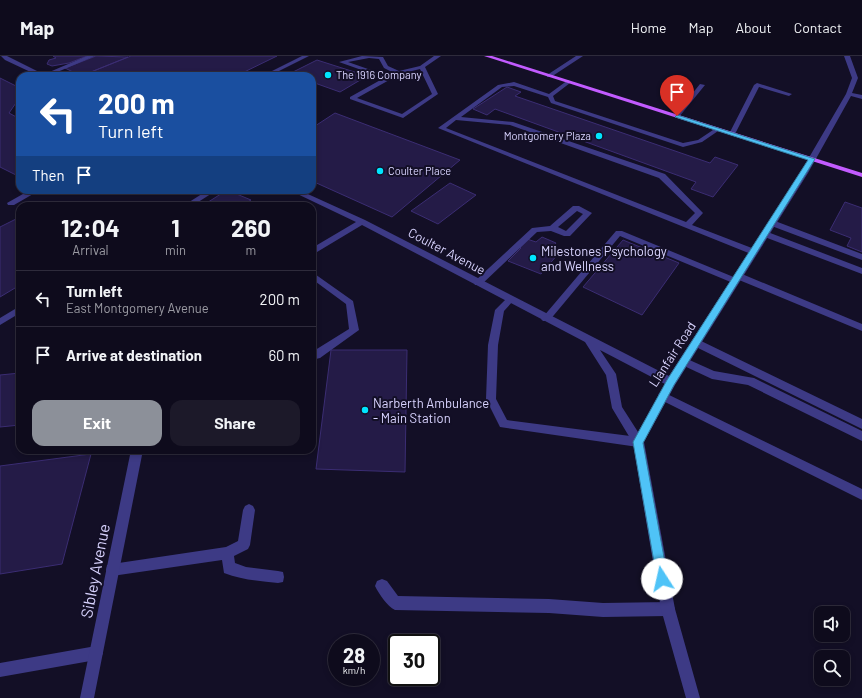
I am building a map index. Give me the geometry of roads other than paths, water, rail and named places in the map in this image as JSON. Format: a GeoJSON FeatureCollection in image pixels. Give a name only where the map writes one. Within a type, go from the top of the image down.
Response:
{"type":"FeatureCollection","features":[{"type":"Feature","properties":{"kind":"main road"},"geometry":{"type":"LineString","coordinates":[[487,56],[862,175]]}},
{"type":"Feature","properties":{"kind":"street"},"geometry":{"type":"LineString","coordinates":[[4,56],[6,59],[35,72]]}},
{"type":"Feature","properties":{"kind":"street"},"geometry":{"type":"LineString","coordinates":[[54,72],[92,56]]}},
{"type":"Feature","properties":{"kind":"street"},"geometry":{"type":"LineString","coordinates":[[272,72],[306,56]]}},
{"type":"Feature","properties":{"kind":"street"},"geometry":{"type":"LineString","coordinates":[[389,78],[342,62],[369,56],[381,58],[386,67],[398,73]]}},
{"type":"Feature","properties":{"kind":"street"},"geometry":{"type":"LineString","coordinates":[[422,67],[435,94],[403,116],[352,98],[398,73],[422,67],[438,56]]}},
{"type":"Feature","properties":{"kind":"street"},"geometry":{"type":"LineString","coordinates":[[549,76],[580,56]]}},
{"type":"Feature","properties":{"kind":"street","name":"Llanfair Road"},"geometry":{"type":"LineString","coordinates":[[638,442],[671,382],[812,159],[849,94],[855,78],[847,56]]}},
{"type":"Feature","properties":{"kind":"street"},"geometry":{"type":"LineString","coordinates":[[550,96],[568,82]]}},
{"type":"Feature","properties":{"kind":"street"},"geometry":{"type":"LineString","coordinates":[[718,129],[700,141],[683,145],[553,102],[550,96],[514,84],[500,86],[440,128],[754,252]]}},
{"type":"Feature","properties":{"kind":"street"},"geometry":{"type":"LineString","coordinates":[[732,134],[757,84],[789,94]]}},
{"type":"Feature","properties":{"kind":"street"},"geometry":{"type":"LineString","coordinates":[[677,116],[702,85]]}},
{"type":"Feature","properties":{"kind":"street"},"geometry":{"type":"LineString","coordinates":[[849,94],[862,96]]}},
{"type":"Feature","properties":{"kind":"street"},"geometry":{"type":"LineString","coordinates":[[455,118],[511,123],[662,176],[699,213],[687,225]]}},
{"type":"Feature","properties":{"kind":"street"},"geometry":{"type":"LineString","coordinates":[[11,203],[28,194]]}},
{"type":"Feature","properties":{"kind":"street"},"geometry":{"type":"LineString","coordinates":[[194,202],[206,194]]}},
{"type":"Feature","properties":{"kind":"street","name":"Coulter Avenue"},"geometry":{"type":"LineString","coordinates":[[302,194],[362,222],[546,319],[671,382]]}},
{"type":"Feature","properties":{"kind":"street"},"geometry":{"type":"LineString","coordinates":[[316,250],[362,222]]}},
{"type":"Feature","properties":{"kind":"street"},"geometry":{"type":"LineString","coordinates":[[772,223],[862,257]]}},
{"type":"Feature","properties":{"kind":"street"},"geometry":{"type":"LineString","coordinates":[[478,283],[535,230],[552,228]]}},
{"type":"Feature","properties":{"kind":"street"},"geometry":{"type":"LineString","coordinates":[[546,319],[619,233],[738,278],[862,328]]}},
{"type":"Feature","properties":{"kind":"street"},"geometry":{"type":"LineString","coordinates":[[765,234],[862,271]]}},
{"type":"Feature","properties":{"kind":"street"},"geometry":{"type":"LineString","coordinates":[[316,278],[350,302],[354,330],[316,355]]}},
{"type":"Feature","properties":{"kind":"street"},"geometry":{"type":"LineString","coordinates":[[510,300],[500,310],[493,345],[491,398],[504,424],[638,442]]}},
{"type":"Feature","properties":{"kind":"street"},"geometry":{"type":"LineString","coordinates":[[0,322],[16,312]]}},
{"type":"Feature","properties":{"kind":"street"},"geometry":{"type":"LineString","coordinates":[[588,339],[611,374],[617,408],[638,442],[668,609],[693,698]]}},
{"type":"Feature","properties":{"kind":"street"},"geometry":{"type":"LineString","coordinates":[[697,343],[862,424]]}},
{"type":"Feature","properties":{"kind":"street"},"geometry":{"type":"LineString","coordinates":[[685,362],[712,375],[750,381],[862,436]]}},
{"type":"Feature","properties":{"kind":"street"},"geometry":{"type":"LineString","coordinates":[[663,396],[862,495]]}},
{"type":"Feature","properties":{"kind":"street","name":"Sibley Avenue"},"geometry":{"type":"LineString","coordinates":[[87,698],[136,454]]}},
{"type":"Feature","properties":{"kind":"street"},"geometry":{"type":"LineString","coordinates":[[112,570],[227,553],[244,544],[249,510]]}},
{"type":"Feature","properties":{"kind":"street"},"geometry":{"type":"LineString","coordinates":[[227,553],[229,568],[246,573],[278,577]]}},
{"type":"Feature","properties":{"kind":"street"},"geometry":{"type":"LineString","coordinates":[[382,586],[395,603],[549,606],[603,610],[668,609]]}},
{"type":"Feature","properties":{"kind":"street"},"geometry":{"type":"LineString","coordinates":[[0,670],[96,653]]}},
{"type":"Feature","properties":{"kind":"place","name":"The 1916 Company"},"geometry":{"type":"Point","coordinates":[328,75]}},
{"type":"Feature","properties":{"kind":"place","name":"Montgomery Plaza"},"geometry":{"type":"Point","coordinates":[599,136]}},
{"type":"Feature","properties":{"kind":"place","name":"Coulter Place"},"geometry":{"type":"Point","coordinates":[380,171]}},
{"type":"Feature","properties":{"kind":"place","name":"Milestones Psychology and Wellness"},"geometry":{"type":"Point","coordinates":[533,258]}},
{"type":"Feature","properties":{"kind":"place","name":"Narberth Ambulance - Main Station"},"geometry":{"type":"Point","coordinates":[365,410]}}]}
